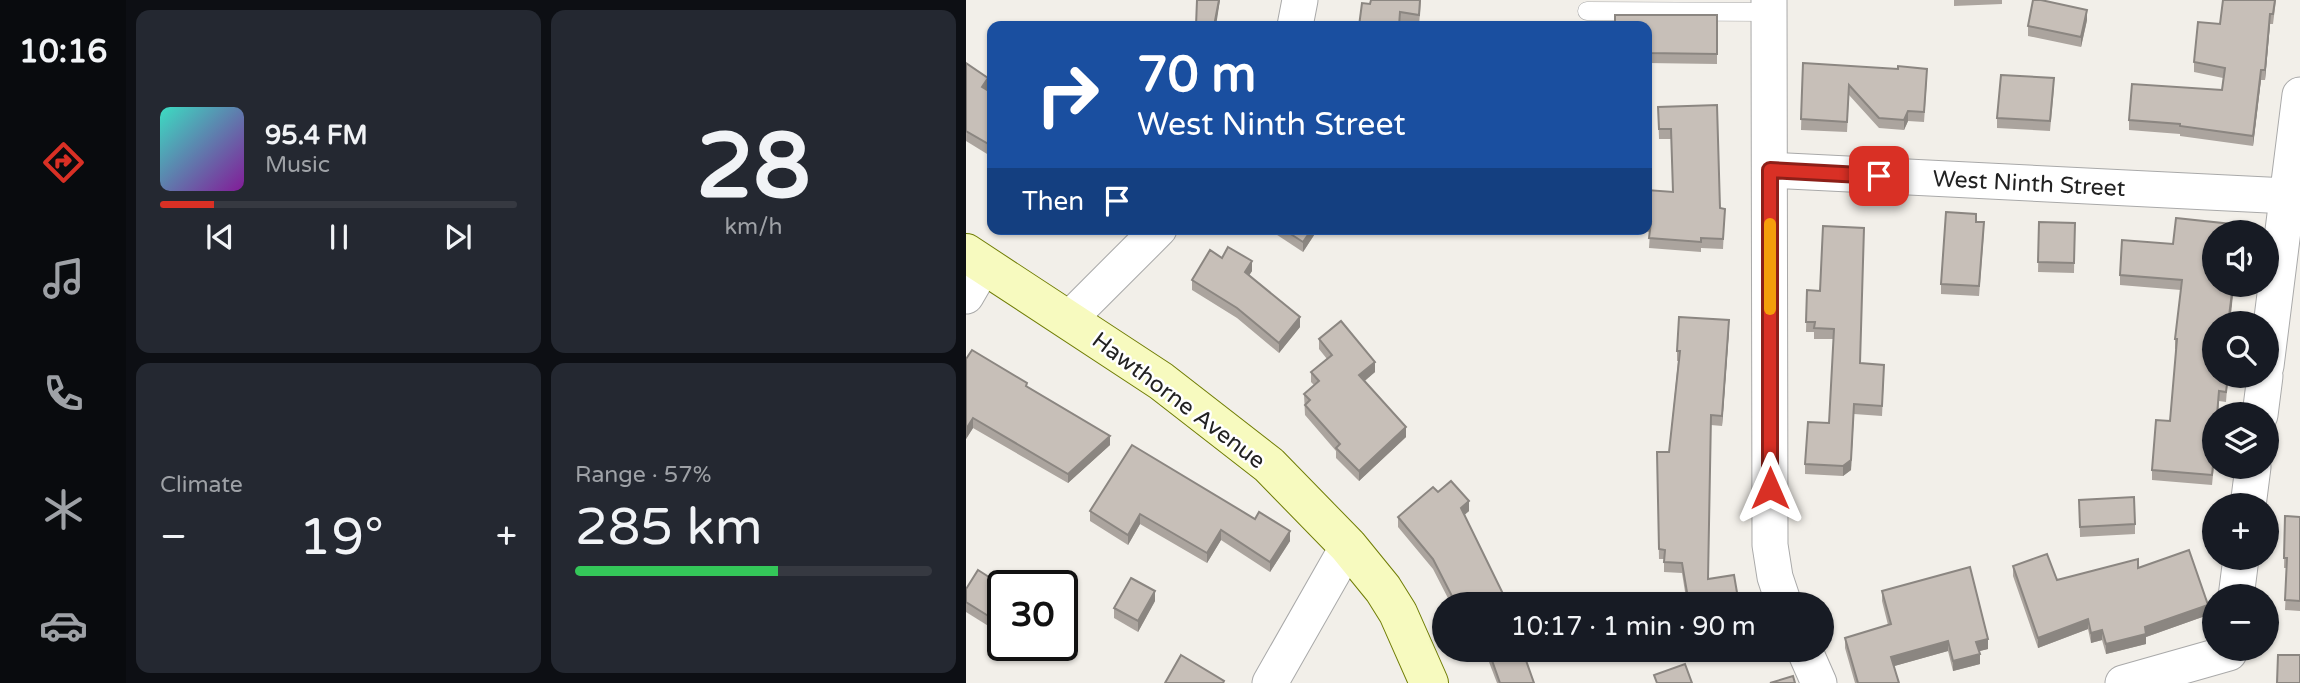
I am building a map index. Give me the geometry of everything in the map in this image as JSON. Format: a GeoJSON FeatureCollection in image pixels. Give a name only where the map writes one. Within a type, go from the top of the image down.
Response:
{"type":"FeatureCollection","features":[{"type":"Feature","properties":{"kind":"street"},"geometry":{"type":"LineString","coordinates":[[1296,21],[1300,0]]}},
{"type":"Feature","properties":{"kind":"street"},"geometry":{"type":"LineString","coordinates":[[1769,6],[1770,545],[1780,592]]}},
{"type":"Feature","properties":{"kind":"street"},"geometry":{"type":"LineString","coordinates":[[2273,311],[2300,95]]}},
{"type":"Feature","properties":{"kind":"street","name":"West Ninth Street"},"geometry":{"type":"LineString","coordinates":[[1770,170],[2288,196]]}},
{"type":"Feature","properties":{"kind":"street"},"geometry":{"type":"LineString","coordinates":[[1069,319],[1153,235]]}},
{"type":"Feature","properties":{"kind":"street","name":"Hawthorne Avenue"},"geometry":{"type":"LineString","coordinates":[[972,271],[1069,319],[1161,381],[1269,465],[1348,546],[1383,589],[1398,613],[1430,683]]}},
{"type":"Feature","properties":{"kind":"street"},"geometry":{"type":"LineString","coordinates":[[1270,683],[1348,546]]}},
{"type":"Feature","properties":{"kind":"street"},"geometry":{"type":"LineString","coordinates":[[1810,662],[1819,683]]}},
{"type":"Feature","properties":{"kind":"street"},"geometry":{"type":"LineString","coordinates":[[2123,683],[2229,662]]}},
{"type":"Feature","properties":{"kind":"lane"},"geometry":{"type":"LineString","coordinates":[[1587,11],[1769,6]]}},
{"type":"Feature","properties":{"kind":"building"},"geometry":{"type":"Polygon","coordinates":[[[1197,0],[1219,0],[1215,21],[1196,21],[1197,0]]]}},
{"type":"Feature","properties":{"kind":"building"},"geometry":{"type":"Polygon","coordinates":[[[1371,0],[1420,0],[1419,15],[1400,12],[1399,21],[1360,21],[1362,3],[1370,4],[1371,0]]]}},
{"type":"Feature","properties":{"kind":"building"},"geometry":{"type":"Polygon","coordinates":[[[2033,0],[2087,10],[2081,37],[2028,26],[2033,0]]]}},
{"type":"Feature","properties":{"kind":"building"},"geometry":{"type":"Polygon","coordinates":[[[2223,0],[2275,0],[2273,14],[2270,14],[2265,70],[2261,70],[2253,136],[2180,124],[2129,120],[2132,84],[2222,90],[2225,68],[2194,62],[2198,22],[2220,24],[2223,0]]]}},
{"type":"Feature","properties":{"kind":"building"},"geometry":{"type":"Polygon","coordinates":[[[1615,15],[1717,15],[1717,54],[1652,53],[1652,21],[1615,21],[1615,15]]]}},
{"type":"Feature","properties":{"kind":"building"},"geometry":{"type":"Polygon","coordinates":[[[966,63],[987,77],[982,87],[987,90],[987,143],[966,131],[966,63]]]}},
{"type":"Feature","properties":{"kind":"building"},"geometry":{"type":"Polygon","coordinates":[[[1803,63],[1927,69],[1924,112],[1908,111],[1904,120],[1879,118],[1849,85],[1847,122],[1801,119],[1803,63]]]}},
{"type":"Feature","properties":{"kind":"building"},"geometry":{"type":"Polygon","coordinates":[[[2001,75],[2054,78],[2050,121],[1997,118],[2001,75]]]}},
{"type":"Feature","properties":{"kind":"building"},"geometry":{"type":"Polygon","coordinates":[[[1717,105],[1720,208],[1725,209],[1723,239],[1701,238],[1701,242],[1649,238],[1652,235],[1652,190],[1673,192],[1671,129],[1659,129],[1658,107],[1717,105]]]}},
{"type":"Feature","properties":{"kind":"building"},"geometry":{"type":"Polygon","coordinates":[[[1946,212],[1976,214],[1976,222],[1984,222],[1979,286],[1941,284],[1946,212]]]}},
{"type":"Feature","properties":{"kind":"building"},"geometry":{"type":"Polygon","coordinates":[[[2176,218],[2202,221],[2202,297],[2231,297],[2230,311],[2202,311],[2202,388],[2226,388],[2226,392],[2219,391],[2218,402],[2202,402],[2202,474],[2152,470],[2156,420],[2170,421],[2182,280],[2120,275],[2122,240],[2173,244],[2176,218]]]}},
{"type":"Feature","properties":{"kind":"building"},"geometry":{"type":"Polygon","coordinates":[[[2039,222],[2075,223],[2074,263],[2038,262],[2039,222]]]}},
{"type":"Feature","properties":{"kind":"building"},"geometry":{"type":"Polygon","coordinates":[[[1823,226],[1864,228],[1860,363],[1884,365],[1882,406],[1854,404],[1851,460],[1843,466],[1805,464],[1808,422],[1829,423],[1834,329],[1814,328],[1815,322],[1806,322],[1807,290],[1820,291],[1823,226]]]}},
{"type":"Feature","properties":{"kind":"building"},"geometry":{"type":"Polygon","coordinates":[[[1292,235],[1308,235],[1303,242],[1292,235]]]}},
{"type":"Feature","properties":{"kind":"building"},"geometry":{"type":"Polygon","coordinates":[[[1228,247],[1252,261],[1245,272],[1300,317],[1279,343],[1237,308],[1192,280],[1210,250],[1222,258],[1228,247]]]}},
{"type":"Feature","properties":{"kind":"building"},"geometry":{"type":"Polygon","coordinates":[[[1679,317],[1729,320],[1722,416],[1711,415],[1708,579],[1734,575],[1737,592],[1687,592],[1682,563],[1664,562],[1665,550],[1659,549],[1657,452],[1669,452],[1680,351],[1677,351],[1679,317]]]}},
{"type":"Feature","properties":{"kind":"building"},"geometry":{"type":"Polygon","coordinates":[[[1341,321],[1375,362],[1359,375],[1406,427],[1359,471],[1336,448],[1340,444],[1305,405],[1310,400],[1304,394],[1319,381],[1311,372],[1332,355],[1319,339],[1341,321]]]}},
{"type":"Feature","properties":{"kind":"building"},"geometry":{"type":"Polygon","coordinates":[[[972,350],[1110,436],[1068,474],[973,418],[966,429],[966,359],[972,350]]]}},
{"type":"Feature","properties":{"kind":"building"},"geometry":{"type":"Polygon","coordinates":[[[1132,445],[1255,519],[1259,512],[1290,531],[1270,562],[1221,530],[1207,553],[1140,514],[1128,535],[1090,511],[1132,445]]]}},
{"type":"Feature","properties":{"kind":"building"},"geometry":{"type":"Polygon","coordinates":[[[1451,481],[1469,501],[1461,508],[1502,592],[1450,592],[1433,559],[1398,517],[1433,487],[1438,492],[1451,481]]]}},
{"type":"Feature","properties":{"kind":"building"},"geometry":{"type":"Polygon","coordinates":[[[2134,497],[2135,524],[2080,527],[2079,500],[2134,497]]]}},
{"type":"Feature","properties":{"kind":"building"},"geometry":{"type":"Polygon","coordinates":[[[2285,516],[2300,517],[2300,601],[2285,600],[2285,516]]]}},
{"type":"Feature","properties":{"kind":"building"},"geometry":{"type":"Polygon","coordinates":[[[2189,550],[2202,588],[2202,607],[2145,627],[2146,634],[2106,644],[2102,630],[2091,633],[2088,619],[2038,638],[2013,566],[2047,554],[2057,580],[2138,559],[2138,568],[2189,550]]]}},
{"type":"Feature","properties":{"kind":"building"},"geometry":{"type":"Polygon","coordinates":[[[1970,567],[1988,639],[1976,642],[1980,654],[1953,661],[1948,641],[1891,657],[1899,683],[1858,683],[1845,638],[1891,624],[1882,591],[1970,567]]]}},
{"type":"Feature","properties":{"kind":"building"},"geometry":{"type":"Polygon","coordinates":[[[978,570],[987,576],[987,615],[966,602],[966,589],[978,570]]]}},
{"type":"Feature","properties":{"kind":"building"},"geometry":{"type":"Polygon","coordinates":[[[1131,578],[1155,591],[1138,621],[1114,608],[1131,578]]]}},
{"type":"Feature","properties":{"kind":"building"},"geometry":{"type":"Polygon","coordinates":[[[1181,655],[1224,681],[1223,683],[1165,683],[1181,655]]]}},
{"type":"Feature","properties":{"kind":"building"},"geometry":{"type":"Polygon","coordinates":[[[2279,655],[2300,655],[2300,683],[2277,683],[2279,655]]]}},
{"type":"Feature","properties":{"kind":"building"},"geometry":{"type":"Polygon","coordinates":[[[1493,662],[1527,662],[1534,683],[1500,683],[1493,662]]]}},
{"type":"Feature","properties":{"kind":"building"},"geometry":{"type":"Polygon","coordinates":[[[1685,664],[1692,683],[1657,683],[1654,675],[1685,664]]]}},
{"type":"Feature","properties":{"kind":"building"},"geometry":{"type":"Polygon","coordinates":[[[1793,676],[1795,683],[1770,683],[1793,676]]]}},
{"type":"Feature","properties":{"kind":"slow traffic"},"geometry":{"type":"LineString","coordinates":[[1770,224],[1770,309]]}},
{"type":"Feature","properties":{"kind":"route"},"geometry":{"type":"LineString","coordinates":[[1770,488],[1770,170],[1879,176]]}}]}
